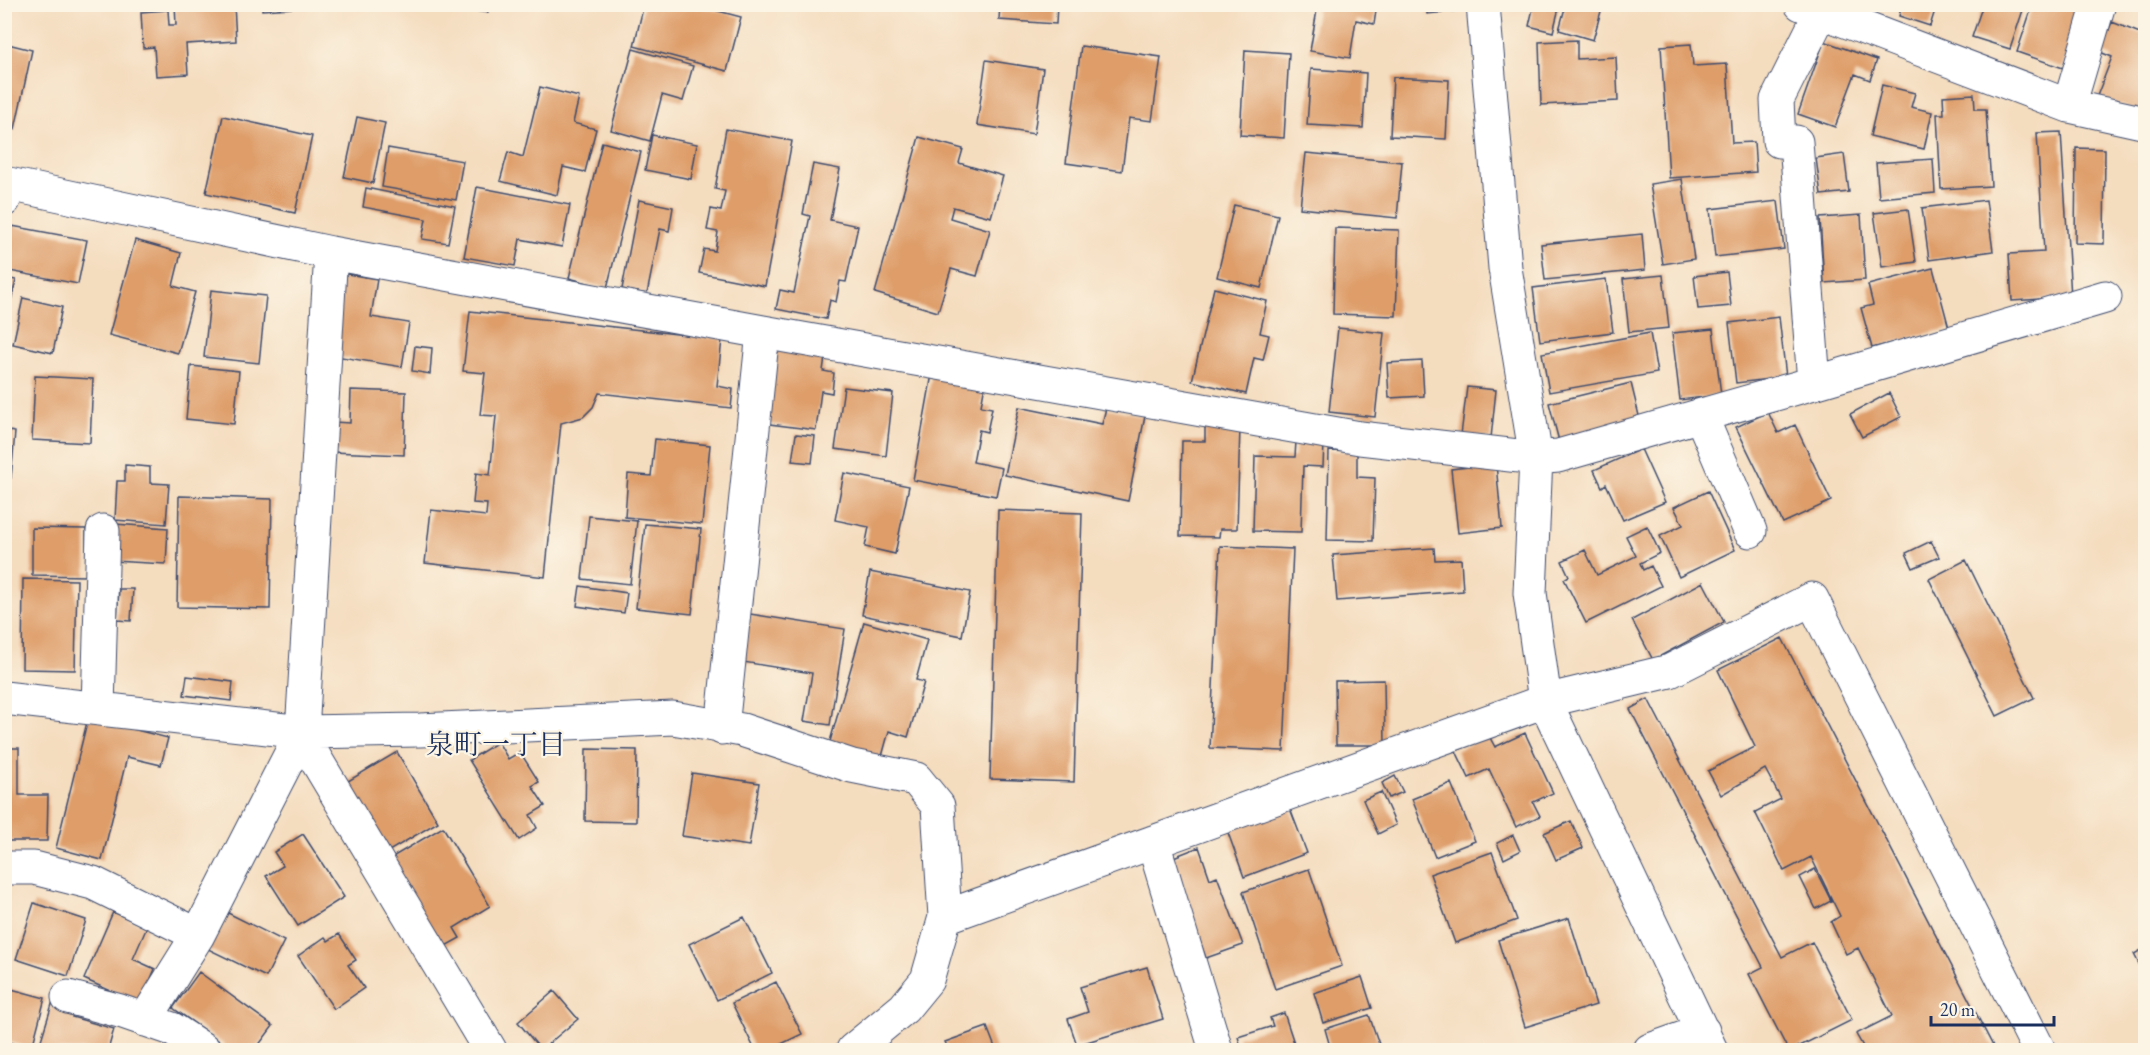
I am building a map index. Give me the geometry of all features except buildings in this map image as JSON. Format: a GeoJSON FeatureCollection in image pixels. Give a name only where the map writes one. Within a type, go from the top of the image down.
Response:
{"type":"FeatureCollection","features":[{"type":"Feature","properties":{"kind":"street"},"geometry":{"type":"LineString","coordinates":[[1483,4],[1505,268],[1536,458],[1530,594],[1545,701],[1707,1041],[1650,1050]]}},
{"type":"Feature","properties":{"kind":"street"},"geometry":{"type":"LineString","coordinates":[[2069,106],[2099,4]]}},
{"type":"Feature","properties":{"kind":"street"},"geometry":{"type":"LineString","coordinates":[[1814,383],[1796,142],[1779,141],[1777,100],[1811,8],[2069,106],[2145,123]]}},
{"type":"Feature","properties":{"kind":"street"},"geometry":{"type":"LineString","coordinates":[[4,200],[9,184],[331,253],[763,332],[1360,438],[1536,458],[1558,456],[1701,416],[2105,297]]}},
{"type":"Feature","properties":{"kind":"street"},"geometry":{"type":"LineString","coordinates":[[145,1020],[198,935],[303,732],[331,253]]}},
{"type":"Feature","properties":{"kind":"street"},"geometry":{"type":"LineString","coordinates":[[722,728],[763,332]]}},
{"type":"Feature","properties":{"kind":"street"},"geometry":{"type":"LineString","coordinates":[[1701,416],[1750,531]]}},
{"type":"Feature","properties":{"kind":"street"},"geometry":{"type":"LineString","coordinates":[[98,708],[103,531]]}},
{"type":"Feature","properties":{"kind":"street"},"geometry":{"type":"LineString","coordinates":[[945,917],[1545,701],[1670,671],[1812,599],[2039,1050]]}},
{"type":"Feature","properties":{"kind":"street"},"geometry":{"type":"LineString","coordinates":[[4,698],[303,732],[420,730],[673,718],[742,730],[852,766],[916,779],[938,806],[945,917],[927,980],[904,1008],[852,1050]]}},
{"type":"Feature","properties":{"kind":"street"},"geometry":{"type":"LineString","coordinates":[[303,732],[312,753],[490,1050]]}},
{"type":"Feature","properties":{"kind":"street"},"geometry":{"type":"LineString","coordinates":[[1153,842],[1216,1050]]}},
{"type":"Feature","properties":{"kind":"street"},"geometry":{"type":"LineString","coordinates":[[4,868],[34,868],[93,883],[198,935]]}},
{"type":"Feature","properties":{"kind":"street"},"geometry":{"type":"LineString","coordinates":[[68,997],[120,1011],[172,1029],[204,1050]]}},
{"type":"Feature","properties":{"kind":"district","name":"泉町一丁目"},"geometry":{"type":"Point","coordinates":[496,744]}}]}
